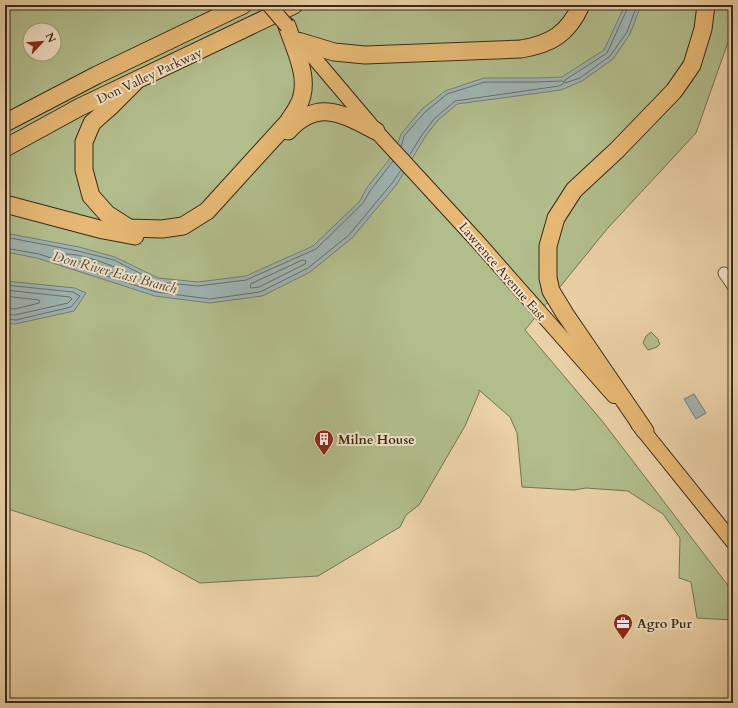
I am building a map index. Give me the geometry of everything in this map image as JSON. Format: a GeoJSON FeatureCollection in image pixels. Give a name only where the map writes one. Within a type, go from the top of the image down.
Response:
{"type":"FeatureCollection","features":[{"type":"Feature","properties":{"kind":"highway","name":"Don Valley Parkway"},"geometry":{"type":"LineString","coordinates":[[5,123],[97,75],[243,5]]}},
{"type":"Feature","properties":{"kind":"highway","name":"Don Valley Parkway"},"geometry":{"type":"LineString","coordinates":[[5,148],[80,107],[294,5]]}},
{"type":"Feature","properties":{"kind":"highway"},"geometry":{"type":"LineString","coordinates":[[295,35],[334,52],[365,56],[521,49],[540,45],[558,36],[573,20],[581,5]]}},
{"type":"Feature","properties":{"kind":"highway"},"geometry":{"type":"LineString","coordinates":[[645,431],[564,314],[551,291],[548,278],[548,246],[556,218],[574,190],[617,150],[674,91],[692,65],[703,29],[706,5]]}},
{"type":"Feature","properties":{"kind":"highway"},"geometry":{"type":"LineString","coordinates":[[135,82],[92,123],[84,142],[84,170],[91,196],[107,214],[129,228],[162,230],[183,226],[207,211],[288,122],[298,106],[303,91],[303,74],[295,35]]}},
{"type":"Feature","properties":{"kind":"highway"},"geometry":{"type":"LineString","coordinates":[[5,204],[103,230],[139,237],[172,236],[193,229],[212,216],[297,122],[313,113],[327,112],[343,114],[376,131]]}},
{"type":"Feature","properties":{"kind":"main road","name":"Lawrence Avenue East"},"geometry":{"type":"LineString","coordinates":[[269,5],[376,131],[432,191],[645,431],[733,542]]}},
{"type":"Feature","properties":{"kind":"street"},"geometry":{"type":"LineString","coordinates":[[724,273],[733,286]]}},
{"type":"Feature","properties":{"kind":"green space"},"geometry":{"type":"Polygon","coordinates":[[[5,5],[733,5],[733,28],[696,133],[607,229],[525,330],[603,422],[733,592],[733,620],[697,618],[691,582],[679,578],[680,538],[663,514],[628,491],[586,488],[574,490],[522,487],[517,433],[510,417],[479,390],[465,426],[419,505],[406,515],[400,527],[318,576],[200,583],[145,553],[5,508],[5,5]]]}},
{"type":"Feature","properties":{"kind":"green space"},"geometry":{"type":"Polygon","coordinates":[[[651,332],[659,340],[658,341],[660,344],[657,347],[648,350],[643,343],[646,336],[651,332]]]}},
{"type":"Feature","properties":{"kind":"water","name":"Don River East Branch"},"geometry":{"type":"Polygon","coordinates":[[[625,5],[641,5],[630,34],[613,59],[582,81],[561,90],[457,104],[437,121],[425,137],[397,184],[352,238],[310,272],[262,296],[210,303],[155,296],[37,258],[5,252],[5,233],[79,247],[115,257],[158,278],[198,282],[246,276],[313,246],[360,201],[366,189],[395,152],[401,134],[422,109],[445,91],[484,78],[562,77],[604,50],[625,5]]]}},
{"type":"Feature","properties":{"kind":"water"},"geometry":{"type":"Polygon","coordinates":[[[5,281],[75,288],[86,293],[74,311],[15,324],[5,323],[5,281]]]}},
{"type":"Feature","properties":{"kind":"water"},"geometry":{"type":"Polygon","coordinates":[[[694,394],[706,413],[696,419],[684,399],[694,394]]]}},
{"type":"Feature","properties":{"kind":"place","name":"Milne House"},"geometry":{"type":"Point","coordinates":[324,456]}},
{"type":"Feature","properties":{"kind":"place","name":"Agro Pur"},"geometry":{"type":"Point","coordinates":[623,640]}}]}
